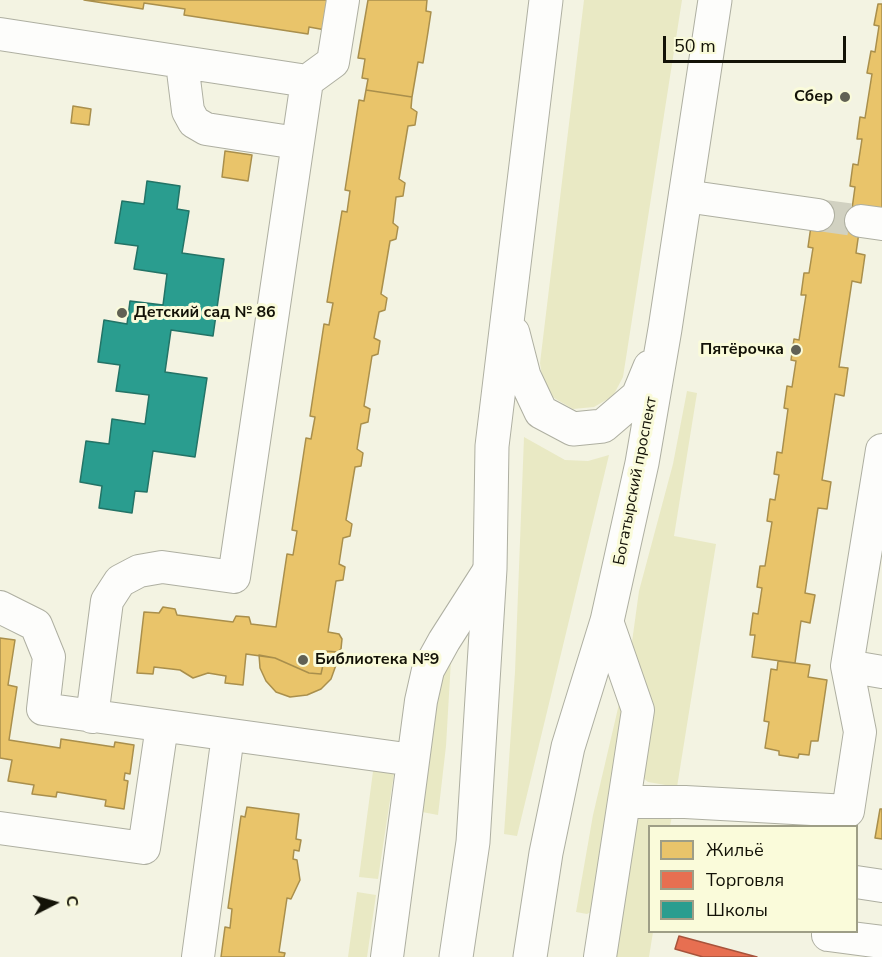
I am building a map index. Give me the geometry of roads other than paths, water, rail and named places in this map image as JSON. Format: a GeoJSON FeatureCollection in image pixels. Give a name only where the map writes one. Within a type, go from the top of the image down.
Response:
{"type":"FeatureCollection","features":[{"type":"Feature","properties":{"kind":"main road"},"geometry":{"type":"LineString","coordinates":[[456,957],[473,842],[490,569],[492,446],[546,0]]}},
{"type":"Feature","properties":{"kind":"main road","name":"Богатырский проспект"},"geometry":{"type":"LineString","coordinates":[[530,957],[546,853],[568,747],[607,621],[642,463],[665,329],[715,0]]}},
{"type":"Feature","properties":{"kind":"main road"},"geometry":{"type":"LineString","coordinates":[[508,311],[524,376],[541,412],[573,429],[603,426],[638,396],[665,329]]}},
{"type":"Feature","properties":{"kind":"street"},"geometry":{"type":"LineString","coordinates":[[0,34],[307,81],[333,62],[343,0]]}},
{"type":"Feature","properties":{"kind":"street"},"geometry":{"type":"LineString","coordinates":[[182,63],[188,111],[195,122],[206,129],[297,143]]}},
{"type":"Feature","properties":{"kind":"street"},"geometry":{"type":"LineString","coordinates":[[92,717],[107,601],[120,581],[139,571],[162,567],[234,577],[307,81]]}},
{"type":"Feature","properties":{"kind":"street"},"geometry":{"type":"LineString","coordinates":[[685,196],[818,215]]}},
{"type":"Feature","properties":{"kind":"street"},"geometry":{"type":"LineString","coordinates":[[625,802],[685,802],[847,819],[871,733],[847,666],[881,465]]}},
{"type":"Feature","properties":{"kind":"street"},"geometry":{"type":"LineString","coordinates":[[387,957],[421,701],[428,670],[490,569]]}},
{"type":"Feature","properties":{"kind":"street"},"geometry":{"type":"LineString","coordinates":[[0,606],[36,625],[49,657],[43,709],[413,760]]}},
{"type":"Feature","properties":{"kind":"street"},"geometry":{"type":"LineString","coordinates":[[600,957],[638,710],[607,621]]}},
{"type":"Feature","properties":{"kind":"street"},"geometry":{"type":"LineString","coordinates":[[847,666],[882,672]]}},
{"type":"Feature","properties":{"kind":"street"},"geometry":{"type":"LineString","coordinates":[[0,828],[144,848],[162,726]]}},
{"type":"Feature","properties":{"kind":"street"},"geometry":{"type":"LineString","coordinates":[[198,957],[228,735]]}},
{"type":"Feature","properties":{"kind":"street"},"geometry":{"type":"LineString","coordinates":[[858,882],[882,886]]}},
{"type":"Feature","properties":{"kind":"street"},"geometry":{"type":"LineString","coordinates":[[829,933],[828,935],[882,942]]}},
{"type":"Feature","properties":{"kind":"tunnel"},"geometry":{"type":"LineString","coordinates":[[818,215],[861,221]]}},
{"type":"Feature","properties":{"kind":"place","name":"Сбер"},"geometry":{"type":"Point","coordinates":[845,97]}},
{"type":"Feature","properties":{"kind":"place","name":"Детский сад № 86"},"geometry":{"type":"Point","coordinates":[122,313]}},
{"type":"Feature","properties":{"kind":"place","name":"Пятёрочка"},"geometry":{"type":"Point","coordinates":[796,350]}},
{"type":"Feature","properties":{"kind":"place","name":"Библиотека №9"},"geometry":{"type":"Point","coordinates":[303,660]}}]}
